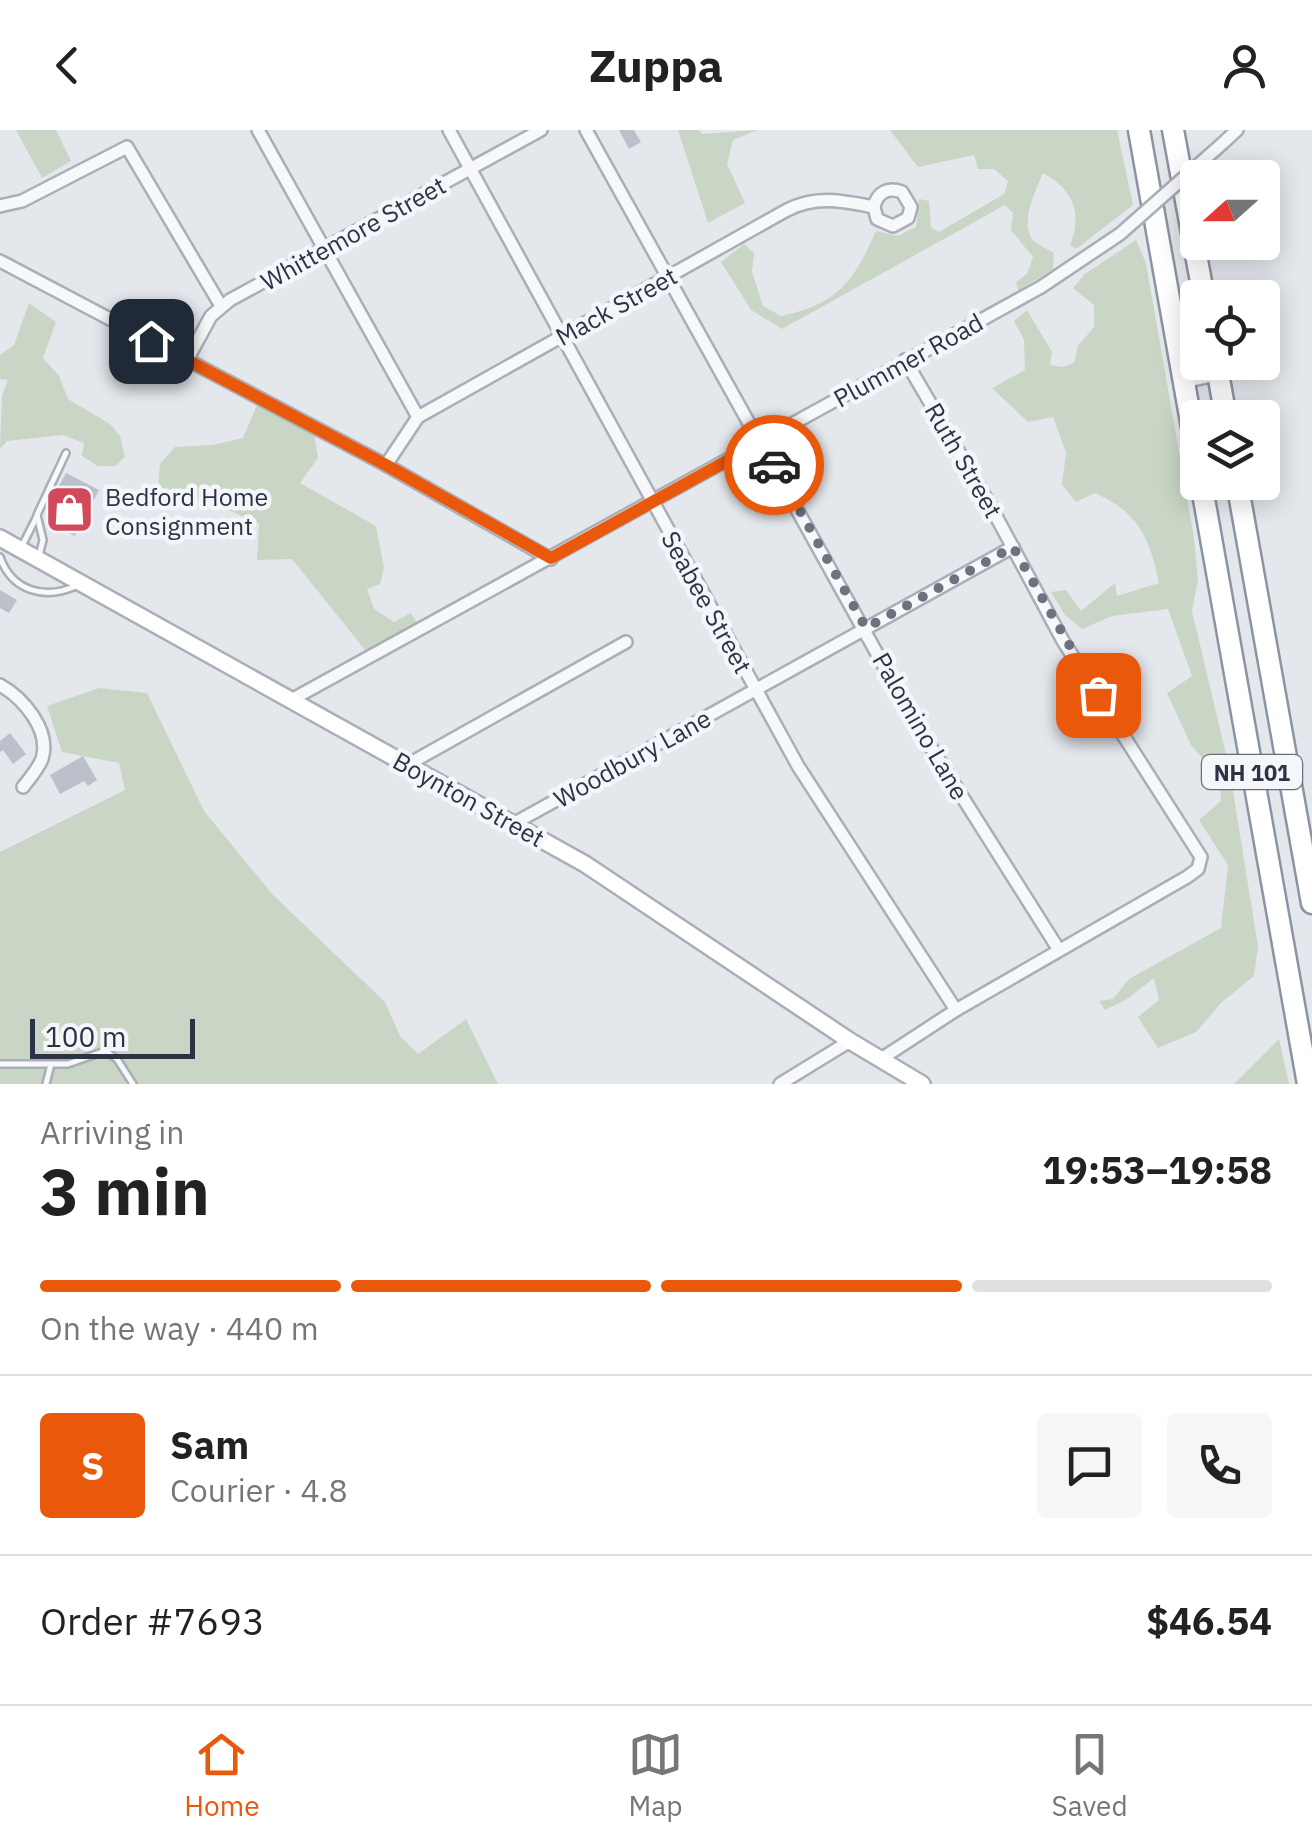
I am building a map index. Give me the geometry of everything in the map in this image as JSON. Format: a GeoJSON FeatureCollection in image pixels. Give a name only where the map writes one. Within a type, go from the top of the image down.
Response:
{"type":"FeatureCollection","features":[{"type":"Feature","properties":{"kind":"highway"},"geometry":{"type":"LineString","coordinates":[[1139,130],[1187,400]]}},
{"type":"Feature","properties":{"kind":"highway"},"geometry":{"type":"LineString","coordinates":[[1173,130],[1201,280]]}},
{"type":"Feature","properties":{"kind":"highway","name":"NH 101"},"geometry":{"type":"LineString","coordinates":[[1205,500],[1308,1084]]}},
{"type":"Feature","properties":{"kind":"highway","name":"NH 101"},"geometry":{"type":"LineString","coordinates":[[1240,500],[1312,904]]}},
{"type":"Feature","properties":{"kind":"street"},"geometry":{"type":"LineString","coordinates":[[258,130],[418,417]]}},
{"type":"Feature","properties":{"kind":"street","name":"Seabee Street"},"geometry":{"type":"LineString","coordinates":[[448,130],[824,810],[956,1010]]}},
{"type":"Feature","properties":{"kind":"street","name":"Whittemore Street"},"geometry":{"type":"LineString","coordinates":[[187,360],[221,306],[541,130]]}},
{"type":"Feature","properties":{"kind":"street","name":"Palomino Lane"},"geometry":{"type":"LineString","coordinates":[[586,130],[924,736],[1059,950]]}},
{"type":"Feature","properties":{"kind":"street","name":"Plummer Road"},"geometry":{"type":"LineString","coordinates":[[291,700],[1041,287],[1120,234],[1237,130]]}},
{"type":"Feature","properties":{"kind":"street"},"geometry":{"type":"LineString","coordinates":[[0,206],[22,202],[127,147],[221,306]]}},
{"type":"Feature","properties":{"kind":"street","name":"Mack Street"},"geometry":{"type":"LineString","coordinates":[[386,465],[418,417],[800,204],[824,199],[874,207]]}},
{"type":"Feature","properties":{"kind":"street"},"geometry":{"type":"LineString","coordinates":[[0,261],[386,465],[551,558]]}},
{"type":"Feature","properties":{"kind":"street","name":"Ruth Street"},"geometry":{"type":"LineString","coordinates":[[905,360],[1070,652],[1201,856],[1198,870],[1059,950]]}},
{"type":"Feature","properties":{"kind":"street","name":"Boynton Street"},"geometry":{"type":"LineString","coordinates":[[0,542],[83,583],[640,898],[850,1041],[922,1084]]}},
{"type":"Feature","properties":{"kind":"street","name":"Woodbury Lane"},"geometry":{"type":"LineString","coordinates":[[513,824],[1013,547]]}},
{"type":"Feature","properties":{"kind":"street"},"geometry":{"type":"LineString","coordinates":[[407,765],[626,642]]}},
{"type":"Feature","properties":{"kind":"street"},"geometry":{"type":"LineString","coordinates":[[0,685],[26,706],[42,742],[39,766],[23,786]]}},
{"type":"Feature","properties":{"kind":"street"},"geometry":{"type":"LineString","coordinates":[[880,1059],[1059,950]]}},
{"type":"Feature","properties":{"kind":"street"},"geometry":{"type":"LineString","coordinates":[[780,1084],[850,1041]]}},
{"type":"Feature","properties":{"kind":"lane"},"geometry":{"type":"LineString","coordinates":[[1184,384],[1193,380]]}},
{"type":"Feature","properties":{"kind":"lane"},"geometry":{"type":"LineString","coordinates":[[20,549],[66,453]]}},
{"type":"Feature","properties":{"kind":"lane"},"geometry":{"type":"LineString","coordinates":[[37,515],[44,540],[38,559]]}},
{"type":"Feature","properties":{"kind":"lane"},"geometry":{"type":"LineString","coordinates":[[0,557],[12,577],[31,591],[52,594],[83,583]]}},
{"type":"Feature","properties":{"kind":"lane"},"geometry":{"type":"LineString","coordinates":[[0,1064],[76,1062],[105,1051],[117,1059],[133,1084]]}},
{"type":"Feature","properties":{"kind":"lane"},"geometry":{"type":"LineString","coordinates":[[46,1084],[51,1064]]}},
{"type":"Feature","properties":{"kind":"green space"},"geometry":{"type":"Polygon","coordinates":[[[16,130],[56,130],[71,161],[42,178],[16,130]]]}},
{"type":"Feature","properties":{"kind":"green space"},"geometry":{"type":"Polygon","coordinates":[[[678,130],[699,130],[702,134],[757,130],[733,140],[727,164],[745,203],[708,223],[678,130]]]}},
{"type":"Feature","properties":{"kind":"green space"},"geometry":{"type":"Polygon","coordinates":[[[890,130],[1117,130],[1133,205],[1076,249],[1070,245],[1075,222],[1073,203],[1062,186],[1043,173],[1028,223],[1032,239],[1054,253],[1053,269],[1018,291],[1016,282],[1027,274],[1033,257],[1011,230],[1013,213],[1005,205],[782,329],[751,310],[721,262],[744,244],[754,253],[752,272],[763,306],[781,316],[817,305],[842,288],[860,264],[876,231],[898,236],[916,227],[919,199],[929,201],[931,227],[939,232],[1004,194],[1008,181],[994,169],[978,169],[974,155],[918,167],[890,130]]]}},
{"type":"Feature","properties":{"kind":"green space"},"geometry":{"type":"Polygon","coordinates":[[[1136,240],[1146,263],[1180,458],[1180,500],[1187,500],[1194,538],[1198,580],[1192,611],[1229,767],[1258,946],[1254,976],[1222,1002],[1196,1032],[1158,1048],[1138,1017],[1159,1000],[1154,978],[1105,1010],[1099,1001],[1113,999],[1129,979],[1221,928],[1228,865],[1199,820],[1221,801],[1220,778],[1191,745],[1167,693],[1192,676],[1168,609],[1112,616],[1082,629],[1065,615],[1051,592],[1066,590],[1081,611],[1115,583],[1117,596],[1159,583],[1140,528],[1122,509],[1095,493],[1076,502],[1062,485],[1066,453],[1053,417],[1028,422],[992,388],[1025,370],[1024,340],[1014,321],[1027,310],[1052,352],[1050,365],[1074,363],[1078,346],[1094,327],[1094,305],[1073,288],[1085,274],[1136,240]]]}},
{"type":"Feature","properties":{"kind":"green space"},"geometry":{"type":"Polygon","coordinates":[[[29,303],[56,322],[43,358],[59,376],[68,399],[110,424],[120,436],[125,457],[115,466],[98,466],[82,456],[84,443],[63,435],[7,441],[0,449],[2,396],[8,380],[0,379],[0,355],[14,345],[29,303]]]}},
{"type":"Feature","properties":{"kind":"green space"},"geometry":{"type":"Polygon","coordinates":[[[258,403],[314,433],[318,458],[300,483],[376,526],[384,568],[380,584],[367,589],[374,609],[394,622],[411,613],[418,625],[366,651],[292,559],[257,560],[259,524],[207,500],[180,500],[158,485],[160,464],[175,447],[213,445],[243,438],[258,403]]]}},
{"type":"Feature","properties":{"kind":"green space"},"geometry":{"type":"Polygon","coordinates":[[[99,688],[147,693],[204,811],[273,895],[385,1002],[400,1036],[418,1054],[466,1019],[498,1084],[0,1084],[0,852],[125,790],[119,763],[62,752],[47,706],[99,688]]]}},
{"type":"Feature","properties":{"kind":"green space"},"geometry":{"type":"Polygon","coordinates":[[[1279,1039],[1289,1084],[1234,1084],[1279,1039]]]}},
{"type":"Feature","properties":{"kind":"building"},"geometry":{"type":"Polygon","coordinates":[[[619,130],[634,130],[641,142],[629,149],[619,130]]]}},
{"type":"Feature","properties":{"kind":"building"},"geometry":{"type":"Polygon","coordinates":[[[66,473],[99,490],[75,536],[48,523],[59,503],[52,499],[66,473]]]}},
{"type":"Feature","properties":{"kind":"building"},"geometry":{"type":"Polygon","coordinates":[[[0,590],[17,600],[9,613],[0,608],[0,590]]]}},
{"type":"Feature","properties":{"kind":"building"},"geometry":{"type":"Polygon","coordinates":[[[10,733],[26,754],[13,764],[3,750],[0,752],[0,741],[10,733]]]}},
{"type":"Feature","properties":{"kind":"building"},"geometry":{"type":"Polygon","coordinates":[[[83,756],[97,780],[88,786],[84,781],[60,794],[50,775],[83,756]]]}},
{"type":"Feature","properties":{"kind":"way so far"},"geometry":{"type":"LineString","coordinates":[[774,465],[866,628],[1013,547],[1063,641],[1098,695]]}},
{"type":"Feature","properties":{"kind":"place","name":"Bedford Home Consignment"},"geometry":{"type":"Point","coordinates":[70,510]}},
{"type":"Feature","properties":{"kind":"route"},"geometry":{"type":"LineString","coordinates":[[151,341],[386,465],[551,558],[761,442],[774,465]]}}]}
